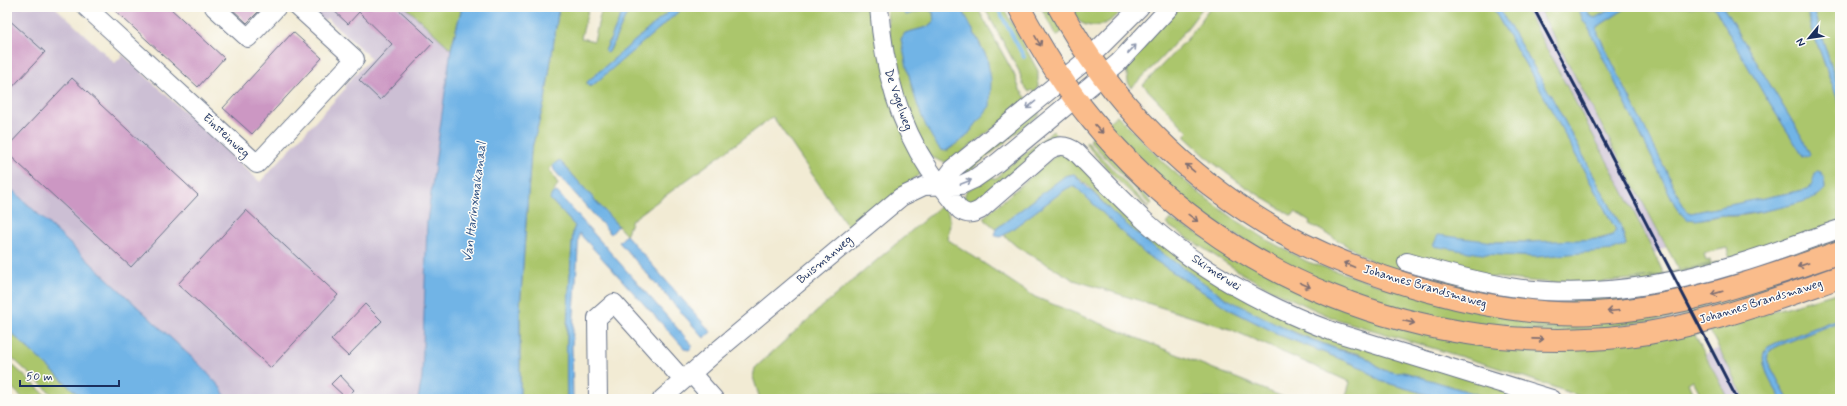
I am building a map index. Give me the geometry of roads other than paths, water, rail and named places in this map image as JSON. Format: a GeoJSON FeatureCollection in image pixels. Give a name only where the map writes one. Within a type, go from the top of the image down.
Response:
{"type":"FeatureCollection","features":[{"type":"Feature","properties":{"kind":"main road","name":"Johannes Brandsmaweg"},"geometry":{"type":"LineString","coordinates":[[1019,7],[1037,41],[1062,80],[1096,125],[1143,174],[1189,216],[1248,256],[1301,284],[1372,312],[1410,322],[1452,330],[1512,338],[1561,339],[1627,336],[1716,319],[1840,277]]}},
{"type":"Feature","properties":{"kind":"main road","name":"Johannes Brandsmaweg"},"geometry":{"type":"LineString","coordinates":[[1059,7],[1090,57],[1122,101],[1162,143],[1202,179],[1241,208],[1282,233],[1327,256],[1356,268],[1395,281],[1459,299],[1514,310],[1560,313],[1594,313],[1652,307],[1701,297],[1738,287],[1840,252]]}},
{"type":"Feature","properties":{"kind":"street","name":"Einsteinweg"},"geometry":{"type":"LineString","coordinates":[[86,7],[256,164],[355,59],[298,7]]}},
{"type":"Feature","properties":{"kind":"street"},"geometry":{"type":"LineString","coordinates":[[214,7],[248,38],[277,7]]}},
{"type":"Feature","properties":{"kind":"street","name":"De Vogelweg"},"geometry":{"type":"LineString","coordinates":[[879,7],[888,70],[899,109],[918,152],[929,170],[942,185]]}},
{"type":"Feature","properties":{"kind":"street"},"geometry":{"type":"LineString","coordinates":[[942,185],[953,169],[1090,57],[1140,7]]}},
{"type":"Feature","properties":{"kind":"street","name":"Buismanweg"},"geometry":{"type":"LineString","coordinates":[[662,399],[901,197],[924,186],[961,185],[974,179],[997,163],[1127,55],[1170,7]]}},
{"type":"Feature","properties":{"kind":"street","name":"Skimerwei"},"geometry":{"type":"LineString","coordinates":[[942,185],[960,210],[965,214],[972,214],[980,210],[1049,150],[1060,146],[1070,148],[1076,152],[1146,222],[1193,258],[1242,290],[1310,323],[1334,332],[1552,399]]}},
{"type":"Feature","properties":{"kind":"street"},"geometry":{"type":"LineString","coordinates":[[1395,281],[1414,264],[1460,277],[1511,287],[1566,291],[1616,289],[1664,283],[1714,271],[1840,229]]}},
{"type":"Feature","properties":{"kind":"street"},"geometry":{"type":"LineString","coordinates":[[598,399],[597,318],[614,303],[687,377],[714,399]]}},
{"type":"Feature","properties":{"kind":"water","name":"Van Harinxmakanaal"},"geometry":{"type":"Polygon","coordinates":[[[462,7],[559,7],[545,100],[531,151],[520,308],[520,399],[418,399],[422,378],[427,222],[451,49],[462,7]]]}},
{"type":"Feature","properties":{"kind":"water"},"geometry":{"type":"Polygon","coordinates":[[[625,7],[630,7],[609,52],[607,53],[605,51],[625,7]]]}},
{"type":"Feature","properties":{"kind":"water"},"geometry":{"type":"Polygon","coordinates":[[[674,7],[684,7],[592,86],[588,86],[587,82],[674,7]]]}},
{"type":"Feature","properties":{"kind":"water"},"geometry":{"type":"Polygon","coordinates":[[[902,7],[961,7],[987,58],[991,80],[990,106],[966,137],[946,151],[941,150],[933,139],[920,112],[907,67],[901,39],[905,33],[927,27],[934,21],[933,12],[926,9],[906,15],[902,11],[902,7]]]}},
{"type":"Feature","properties":{"kind":"water"},"geometry":{"type":"Polygon","coordinates":[[[1492,7],[1498,7],[1550,94],[1621,226],[1626,245],[1613,250],[1536,257],[1482,254],[1433,246],[1438,235],[1494,242],[1532,242],[1601,239],[1613,235],[1616,230],[1545,98],[1492,7]]]}},
{"type":"Feature","properties":{"kind":"water"},"geometry":{"type":"Polygon","coordinates":[[[1578,7],[1585,7],[1590,16],[1595,18],[1615,7],[1628,7],[1600,25],[1597,29],[1598,34],[1686,211],[1691,213],[1808,189],[1817,171],[1821,172],[1824,178],[1825,189],[1816,197],[1808,200],[1769,210],[1740,215],[1722,215],[1696,220],[1686,219],[1677,209],[1588,27],[1583,20],[1578,7]]]}},
{"type":"Feature","properties":{"kind":"water"},"geometry":{"type":"Polygon","coordinates":[[[1714,7],[1723,7],[1803,139],[1810,154],[1808,156],[1803,156],[1766,98],[1714,7]]]}},
{"type":"Feature","properties":{"kind":"water"},"geometry":{"type":"Polygon","coordinates":[[[1806,7],[1812,7],[1840,93],[1840,106],[1814,35],[1806,7]]]}},
{"type":"Feature","properties":{"kind":"water"},"geometry":{"type":"Polygon","coordinates":[[[558,161],[561,162],[618,226],[611,234],[554,170],[553,165],[558,161]]]}},
{"type":"Feature","properties":{"kind":"water"},"geometry":{"type":"Polygon","coordinates":[[[1074,174],[1114,214],[1152,246],[1225,298],[1297,334],[1339,350],[1364,356],[1383,370],[1397,373],[1404,372],[1492,399],[1443,399],[1380,381],[1363,368],[1282,336],[1229,309],[1144,253],[1075,187],[1070,187],[1063,191],[1004,235],[1000,237],[994,235],[996,229],[1065,176],[1074,174]]]}},
{"type":"Feature","properties":{"kind":"water"},"geometry":{"type":"Polygon","coordinates":[[[7,185],[201,366],[220,387],[227,399],[83,399],[7,329],[7,185]]]}},
{"type":"Feature","properties":{"kind":"water"},"geometry":{"type":"Polygon","coordinates":[[[557,192],[693,346],[689,350],[685,349],[579,233],[572,346],[573,399],[567,399],[567,357],[570,273],[573,231],[575,226],[550,199],[552,194],[557,192]]]}},
{"type":"Feature","properties":{"kind":"water"},"geometry":{"type":"Polygon","coordinates":[[[626,235],[711,332],[704,338],[619,242],[626,235]]]}},
{"type":"Feature","properties":{"kind":"water"},"geometry":{"type":"Polygon","coordinates":[[[1840,318],[1840,321],[1769,351],[1767,357],[1768,362],[1788,399],[1781,399],[1764,365],[1764,352],[1768,347],[1776,343],[1840,318]]]}},
{"type":"Feature","properties":{"kind":"waterway"},"geometry":{"type":"LineString","coordinates":[[997,7],[1024,57]]}},
{"type":"Feature","properties":{"kind":"railway"},"geometry":{"type":"LineString","coordinates":[[1533,7],[1737,399]]}}]}
